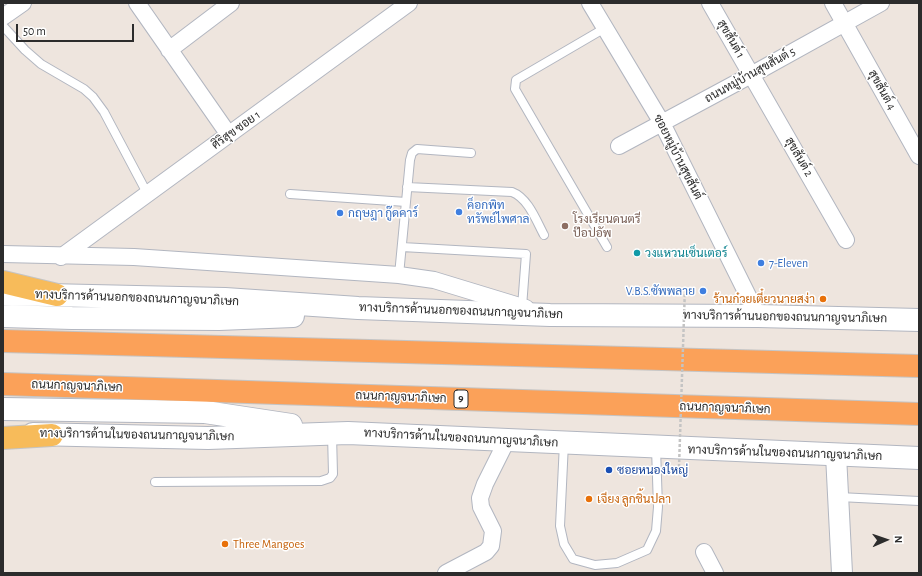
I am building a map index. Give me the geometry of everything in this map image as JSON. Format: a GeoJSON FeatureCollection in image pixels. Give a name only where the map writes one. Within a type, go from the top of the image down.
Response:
{"type":"FeatureCollection","features":[{"type":"Feature","properties":{"kind":"highway"},"geometry":{"type":"LineString","coordinates":[[3,341],[919,366]]}},
{"type":"Feature","properties":{"kind":"highway","name":"ถนนกาญจนาภิเษก"},"geometry":{"type":"LineString","coordinates":[[3,384],[919,414]]}},
{"type":"Feature","properties":{"kind":"main road"},"geometry":{"type":"LineString","coordinates":[[3,282],[56,295]]}},
{"type":"Feature","properties":{"kind":"main road","name":"ทางบริการด้านนอกของถนนกาญจนาภิเษก"},"geometry":{"type":"LineString","coordinates":[[3,294],[225,299],[358,308],[550,315],[758,316],[919,320]]}},
{"type":"Feature","properties":{"kind":"main road"},"geometry":{"type":"LineString","coordinates":[[3,316],[219,319],[271,317],[358,308]]}},
{"type":"Feature","properties":{"kind":"main road"},"geometry":{"type":"LineString","coordinates":[[3,408],[205,412],[340,433]]}},
{"type":"Feature","properties":{"kind":"main road","name":"ทางบริการด้านในของถนนกาญจนาภิเษก"},"geometry":{"type":"LineString","coordinates":[[3,433],[208,438],[340,433],[836,456],[919,458]]}},
{"type":"Feature","properties":{"kind":"main road"},"geometry":{"type":"LineString","coordinates":[[3,438],[52,434]]}},
{"type":"Feature","properties":{"kind":"street"},"geometry":{"type":"LineString","coordinates":[[3,17],[23,3]]}},
{"type":"Feature","properties":{"kind":"street"},"geometry":{"type":"LineString","coordinates":[[137,3],[229,135]]}},
{"type":"Feature","properties":{"kind":"street"},"geometry":{"type":"LineString","coordinates":[[169,50],[231,3]]}},
{"type":"Feature","properties":{"kind":"street","name":"ศิริสุข ซอย 1"},"geometry":{"type":"LineString","coordinates":[[61,256],[409,3]]}},
{"type":"Feature","properties":{"kind":"street","name":"ซอยหมู่บ้านสุขสันต์"},"geometry":{"type":"LineString","coordinates":[[590,3],[662,123],[758,316]]}},
{"type":"Feature","properties":{"kind":"street","name":"สุขสันต์ 1"},"geometry":{"type":"LineString","coordinates":[[710,3],[751,75]]}},
{"type":"Feature","properties":{"kind":"street","name":"สุขสันต์ 4"},"geometry":{"type":"LineString","coordinates":[[834,3],[919,156]]}},
{"type":"Feature","properties":{"kind":"street","name":"ถนนหมู่บ้านสุขสันต์ 5"},"geometry":{"type":"LineString","coordinates":[[619,146],[881,3]]}},
{"type":"Feature","properties":{"kind":"street","name":"สุขสันต์ 2"},"geometry":{"type":"LineString","coordinates":[[751,75],[846,240]]}},
{"type":"Feature","properties":{"kind":"street"},"geometry":{"type":"LineString","coordinates":[[3,254],[134,257],[399,275],[434,280],[550,315]]}},
{"type":"Feature","properties":{"kind":"street"},"geometry":{"type":"LineString","coordinates":[[446,573],[486,552],[491,546],[492,531],[480,498],[485,484],[507,440]]}},
{"type":"Feature","properties":{"kind":"street"},"geometry":{"type":"LineString","coordinates":[[836,456],[842,573]]}},
{"type":"Feature","properties":{"kind":"street"},"geometry":{"type":"LineString","coordinates":[[704,552],[715,573]]}},
{"type":"Feature","properties":{"kind":"lane"},"geometry":{"type":"LineString","coordinates":[[3,26],[25,50],[41,64],[84,89],[93,97],[104,112],[147,193]]}},
{"type":"Feature","properties":{"kind":"lane"},"geometry":{"type":"LineString","coordinates":[[605,28],[516,80],[515,89],[607,247]]}},
{"type":"Feature","properties":{"kind":"lane"},"geometry":{"type":"LineString","coordinates":[[399,275],[407,187],[412,153],[417,149],[471,153]]}},
{"type":"Feature","properties":{"kind":"lane"},"geometry":{"type":"LineString","coordinates":[[407,187],[512,192],[518,194],[531,210],[544,235]]}},
{"type":"Feature","properties":{"kind":"lane"},"geometry":{"type":"LineString","coordinates":[[290,194],[406,202]]}},
{"type":"Feature","properties":{"kind":"lane"},"geometry":{"type":"LineString","coordinates":[[402,247],[526,254],[522,307]]}},
{"type":"Feature","properties":{"kind":"lane"},"geometry":{"type":"LineString","coordinates":[[155,482],[321,481],[330,478],[333,474],[340,433]]}},
{"type":"Feature","properties":{"kind":"lane"},"geometry":{"type":"LineString","coordinates":[[564,443],[560,526],[564,544],[573,558],[595,565],[617,563],[647,550],[656,531],[658,507],[656,447]]}},
{"type":"Feature","properties":{"kind":"lane"},"geometry":{"type":"LineString","coordinates":[[838,497],[919,501]]}},
{"type":"Feature","properties":{"kind":"path"},"geometry":{"type":"LineString","coordinates":[[679,467],[685,287]]}},
{"type":"Feature","properties":{"kind":"place","name":"ค็อกพิท ทรัพย์ไพศาล"},"geometry":{"type":"Point","coordinates":[459,212]}},
{"type":"Feature","properties":{"kind":"place","name":"กฤษฎา กู๊ดคาร์"},"geometry":{"type":"Point","coordinates":[340,213]}},
{"type":"Feature","properties":{"kind":"place","name":"โรงเรียนดนตรี ป๊อปอัพ"},"geometry":{"type":"Point","coordinates":[565,226]}},
{"type":"Feature","properties":{"kind":"place","name":"วงแหวนเซ็นเตอร์"},"geometry":{"type":"Point","coordinates":[637,253]}},
{"type":"Feature","properties":{"kind":"place","name":"7-Eleven"},"geometry":{"type":"Point","coordinates":[761,263]}},
{"type":"Feature","properties":{"kind":"place","name":"V.B.S.ซัพพลาย"},"geometry":{"type":"Point","coordinates":[703,291]}},
{"type":"Feature","properties":{"kind":"place","name":"ร้านก๋วยเตี๋ยวนายสง่า"},"geometry":{"type":"Point","coordinates":[823,299]}},
{"type":"Feature","properties":{"kind":"place","name":"ซอยหนองใหญ่"},"geometry":{"type":"Point","coordinates":[609,470]}},
{"type":"Feature","properties":{"kind":"place","name":"เจียง ลูกชิ้นปลา"},"geometry":{"type":"Point","coordinates":[589,499]}},
{"type":"Feature","properties":{"kind":"place","name":"Three Mangoes"},"geometry":{"type":"Point","coordinates":[225,544]}}]}
